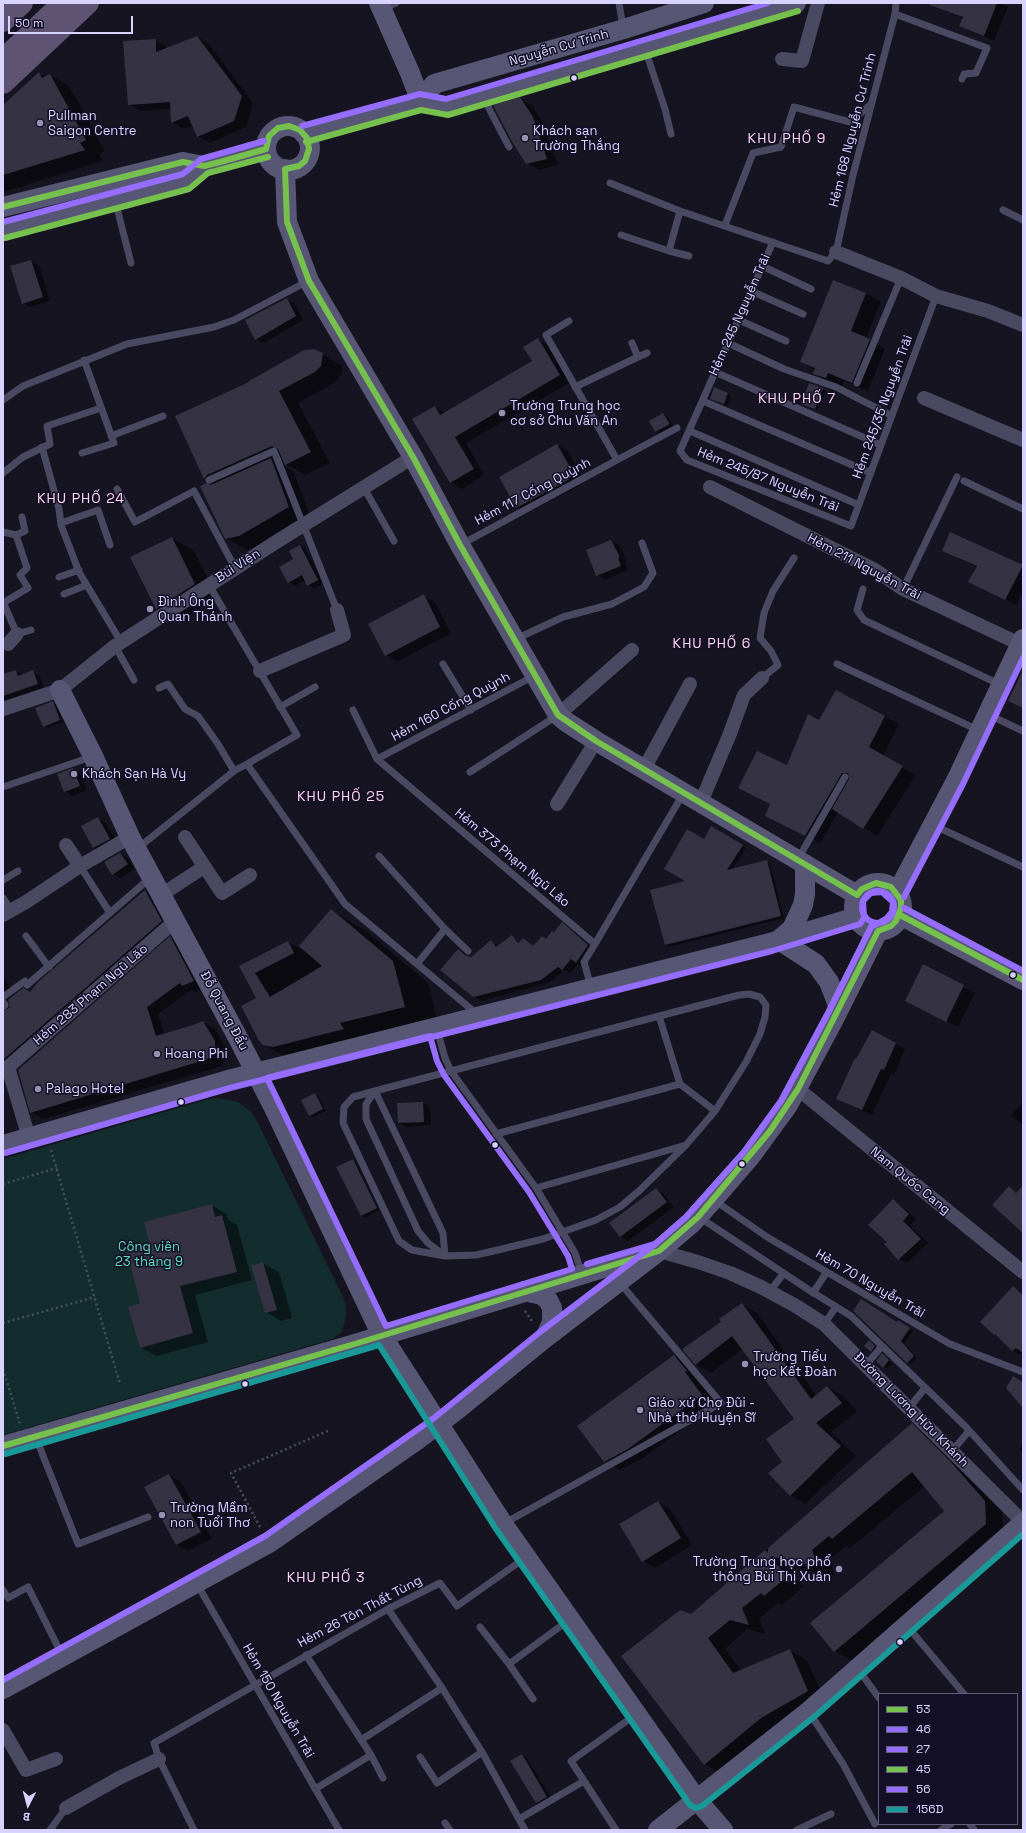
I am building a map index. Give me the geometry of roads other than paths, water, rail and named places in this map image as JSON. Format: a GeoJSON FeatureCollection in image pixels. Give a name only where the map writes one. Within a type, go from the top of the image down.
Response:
{"type":"FeatureCollection","features":[{"type":"Feature","properties":{"kind":"main road"},"geometry":{"type":"LineString","coordinates":[[3,21],[22,3]]}},
{"type":"Feature","properties":{"kind":"main road"},"geometry":{"type":"LineString","coordinates":[[3,60],[32,44],[88,3]]}},
{"type":"Feature","properties":{"kind":"main road"},"geometry":{"type":"LineString","coordinates":[[3,83],[59,4]]}},
{"type":"Feature","properties":{"kind":"street","name":"Nguyễn Cư Trinh"},"geometry":{"type":"LineString","coordinates":[[421,102],[434,84],[624,29],[704,3]]}},
{"type":"Feature","properties":{"kind":"street","name":"Nguyễn Cư Trinh"},"geometry":{"type":"LineString","coordinates":[[304,134],[421,102],[446,107],[796,3]]}},
{"type":"Feature","properties":{"kind":"street"},"geometry":{"type":"LineString","coordinates":[[782,59],[802,62],[818,3]]}},
{"type":"Feature","properties":{"kind":"street"},"geometry":{"type":"LineString","coordinates":[[386,5],[421,102]]}},
{"type":"Feature","properties":{"kind":"street"},"geometry":{"type":"LineString","coordinates":[[286,126],[295,127],[304,134],[309,143],[308,155],[299,166],[285,169],[278,167],[269,160],[266,149],[269,136],[278,128],[286,126]]}},
{"type":"Feature","properties":{"kind":"street"},"geometry":{"type":"LineString","coordinates":[[3,207],[183,162],[204,166],[266,149]]}},
{"type":"Feature","properties":{"kind":"street"},"geometry":{"type":"LineString","coordinates":[[3,230],[187,182],[204,166]]}},
{"type":"Feature","properties":{"kind":"street"},"geometry":{"type":"LineString","coordinates":[[285,169],[287,222],[309,281],[413,457],[460,545],[558,715],[596,741],[857,895]]}},
{"type":"Feature","properties":{"kind":"street"},"geometry":{"type":"LineString","coordinates":[[836,252],[901,278],[936,296],[988,312],[1023,325]]}},
{"type":"Feature","properties":{"kind":"street"},"geometry":{"type":"LineString","coordinates":[[924,398],[1023,440]]}},
{"type":"Feature","properties":{"kind":"street","name":"Bùi Viện"},"geometry":{"type":"LineString","coordinates":[[3,709],[60,690],[118,644],[235,568],[413,457]]}},
{"type":"Feature","properties":{"kind":"street","name":"Hẻm 211 Nguyễn Trãi"},"geometry":{"type":"LineString","coordinates":[[710,487],[875,570],[903,589],[1022,641]]}},
{"type":"Feature","properties":{"kind":"street"},"geometry":{"type":"LineString","coordinates":[[260,672],[344,635],[337,610]]}},
{"type":"Feature","properties":{"kind":"street"},"geometry":{"type":"LineString","coordinates":[[897,893],[984,723],[1022,641]]}},
{"type":"Feature","properties":{"kind":"street"},"geometry":{"type":"LineString","coordinates":[[558,715],[632,650]]}},
{"type":"Feature","properties":{"kind":"street"},"geometry":{"type":"LineString","coordinates":[[692,797],[729,736],[744,695],[762,678]]}},
{"type":"Feature","properties":{"kind":"street"},"geometry":{"type":"LineString","coordinates":[[644,769],[690,684]]}},
{"type":"Feature","properties":{"kind":"street","name":"Ðỗ Quang Ðẩu"},"geometry":{"type":"LineString","coordinates":[[60,690],[134,843],[256,1072],[382,1336],[503,1524],[697,1800],[723,1830]]}},
{"type":"Feature","properties":{"kind":"street"},"geometry":{"type":"LineString","coordinates":[[557,804],[596,741]]}},
{"type":"Feature","properties":{"kind":"street"},"geometry":{"type":"LineString","coordinates":[[185,837],[222,893],[250,875]]}},
{"type":"Feature","properties":{"kind":"street"},"geometry":{"type":"LineString","coordinates":[[7,913],[80,866],[134,843]]}},
{"type":"Feature","properties":{"kind":"street"},"geometry":{"type":"LineString","coordinates":[[66,846],[80,866]]}},
{"type":"Feature","properties":{"kind":"street"},"geometry":{"type":"LineString","coordinates":[[779,940],[792,929],[803,905],[805,894],[801,861]]}},
{"type":"Feature","properties":{"kind":"street"},"geometry":{"type":"LineString","coordinates":[[161,895],[204,867]]}},
{"type":"Feature","properties":{"kind":"street"},"geometry":{"type":"LineString","coordinates":[[876,883],[884,884],[897,893],[901,900],[900,915],[892,926],[878,931],[867,928],[859,921],[856,916],[854,904],[857,895],[862,889],[876,883]]}},
{"type":"Feature","properties":{"kind":"street"},"geometry":{"type":"LineString","coordinates":[[900,915],[1023,980]]}},
{"type":"Feature","properties":{"kind":"street"},"geometry":{"type":"LineString","coordinates":[[3,1145],[256,1072],[779,940],[856,916]]}},
{"type":"Feature","properties":{"kind":"street","name":"Hẻm 283 Phạm Ngũ Lão"},"geometry":{"type":"LineString","coordinates":[[37,1135],[6,1071],[8,1067],[175,921]]}},
{"type":"Feature","properties":{"kind":"street"},"geometry":{"type":"LineString","coordinates":[[3,1689],[197,1584],[269,1543],[439,1424],[545,1338],[659,1252],[698,1217],[714,1200],[770,1131],[798,1089],[878,931]]}},
{"type":"Feature","properties":{"kind":"street"},"geometry":{"type":"LineString","coordinates":[[779,940],[816,964],[829,982],[839,1008]]}},
{"type":"Feature","properties":{"kind":"street","name":"Nam Quốc Cang"},"geometry":{"type":"LineString","coordinates":[[798,1089],[1023,1272]]}},
{"type":"Feature","properties":{"kind":"street"},"geometry":{"type":"LineString","coordinates":[[3,1446],[382,1336],[519,1293],[659,1252]]}},
{"type":"Feature","properties":{"kind":"street","name":"Đường Lương Hữu Khánh"},"geometry":{"type":"LineString","coordinates":[[659,1252],[698,1262],[730,1273],[796,1306],[824,1324],[1023,1523]]}},
{"type":"Feature","properties":{"kind":"street"},"geometry":{"type":"LineString","coordinates":[[519,1293],[542,1295],[548,1300],[552,1308],[552,1322],[545,1338]]}},
{"type":"Feature","properties":{"kind":"street"},"geometry":{"type":"LineString","coordinates":[[658,1830],[809,1711],[1023,1523]]}},
{"type":"Feature","properties":{"kind":"street"},"geometry":{"type":"LineString","coordinates":[[3,1730],[26,1770],[56,1759]]}},
{"type":"Feature","properties":{"kind":"street"},"geometry":{"type":"LineString","coordinates":[[66,1808],[119,1778],[159,1759]]}},
{"type":"Feature","properties":{"kind":"lane"},"geometry":{"type":"LineString","coordinates":[[618,3],[624,29]]}},
{"type":"Feature","properties":{"kind":"lane","name":"Hẻm 168 Nguyễn Cư Trinh"},"geometry":{"type":"LineString","coordinates":[[836,252],[852,175],[895,14],[896,3]]}},
{"type":"Feature","properties":{"kind":"lane"},"geometry":{"type":"LineString","coordinates":[[895,14],[987,48],[976,72],[964,74],[962,79]]}},
{"type":"Feature","properties":{"kind":"lane"},"geometry":{"type":"LineString","coordinates":[[645,49],[665,109],[671,134]]}},
{"type":"Feature","properties":{"kind":"lane"},"geometry":{"type":"LineString","coordinates":[[483,97],[509,147]]}},
{"type":"Feature","properties":{"kind":"lane"},"geometry":{"type":"LineString","coordinates":[[725,225],[753,153],[781,147],[794,107],[850,122],[871,105]]}},
{"type":"Feature","properties":{"kind":"lane"},"geometry":{"type":"LineString","coordinates":[[610,183],[680,211],[773,242]]}},
{"type":"Feature","properties":{"kind":"lane"},"geometry":{"type":"LineString","coordinates":[[115,200],[131,263]]}},
{"type":"Feature","properties":{"kind":"lane"},"geometry":{"type":"LineString","coordinates":[[1003,210],[1023,220]]}},
{"type":"Feature","properties":{"kind":"lane"},"geometry":{"type":"LineString","coordinates":[[669,251],[680,211]]}},
{"type":"Feature","properties":{"kind":"lane"},"geometry":{"type":"LineString","coordinates":[[621,235],[689,256]]}},
{"type":"Feature","properties":{"kind":"lane","name":"Hẻm 245 Nguyễn Trãi"},"geometry":{"type":"LineString","coordinates":[[680,451],[773,242],[828,261],[836,252]]}},
{"type":"Feature","properties":{"kind":"lane"},"geometry":{"type":"LineString","coordinates":[[762,266],[811,289]]}},
{"type":"Feature","properties":{"kind":"lane"},"geometry":{"type":"LineString","coordinates":[[857,383],[901,278]]}},
{"type":"Feature","properties":{"kind":"lane"},"geometry":{"type":"LineString","coordinates":[[3,400],[24,386],[84,360],[127,344],[214,327],[234,320],[309,281]]}},
{"type":"Feature","properties":{"kind":"lane"},"geometry":{"type":"LineString","coordinates":[[751,290],[803,314]]}},
{"type":"Feature","properties":{"kind":"lane","name":"Hẻm 245/35 Nguyễn Trãi"},"geometry":{"type":"LineString","coordinates":[[851,526],[936,296]]}},
{"type":"Feature","properties":{"kind":"lane"},"geometry":{"type":"LineString","coordinates":[[739,320],[786,341]]}},
{"type":"Feature","properties":{"kind":"lane"},"geometry":{"type":"LineString","coordinates":[[569,321],[546,335],[617,460]]}},
{"type":"Feature","properties":{"kind":"lane"},"geometry":{"type":"LineString","coordinates":[[632,343],[638,357]]}},
{"type":"Feature","properties":{"kind":"lane"},"geometry":{"type":"LineString","coordinates":[[728,343],[784,368],[836,387],[892,416]]}},
{"type":"Feature","properties":{"kind":"lane"},"geometry":{"type":"LineString","coordinates":[[575,387],[647,353]]}},
{"type":"Feature","properties":{"kind":"lane"},"geometry":{"type":"LineString","coordinates":[[82,454],[114,443],[84,360]]}},
{"type":"Feature","properties":{"kind":"lane"},"geometry":{"type":"LineString","coordinates":[[715,372],[881,445]]}},
{"type":"Feature","properties":{"kind":"lane"},"geometry":{"type":"LineString","coordinates":[[703,401],[871,473]]}},
{"type":"Feature","properties":{"kind":"lane"},"geometry":{"type":"LineString","coordinates":[[3,473],[23,457],[50,444],[47,426],[101,408]]}},
{"type":"Feature","properties":{"kind":"lane"},"geometry":{"type":"LineString","coordinates":[[111,436],[163,416]]}},
{"type":"Feature","properties":{"kind":"lane","name":"Hẻm 117 Cống Quỳnh"},"geometry":{"type":"LineString","coordinates":[[460,545],[677,428]]}},
{"type":"Feature","properties":{"kind":"lane"},"geometry":{"type":"LineString","coordinates":[[690,431],[859,505]]}},
{"type":"Feature","properties":{"kind":"lane"},"geometry":{"type":"LineString","coordinates":[[42,447],[59,509],[61,523],[79,570],[118,644],[134,680]]}},
{"type":"Feature","properties":{"kind":"lane"},"geometry":{"type":"LineString","coordinates":[[209,480],[274,451],[337,610]]}},
{"type":"Feature","properties":{"kind":"lane","name":"Hẻm 245/87 Nguyễn Trãi"},"geometry":{"type":"LineString","coordinates":[[680,451],[687,460],[851,526]]}},
{"type":"Feature","properties":{"kind":"lane"},"geometry":{"type":"LineString","coordinates":[[903,589],[957,477]]}},
{"type":"Feature","properties":{"kind":"lane"},"geometry":{"type":"LineString","coordinates":[[964,481],[1023,509]]}},
{"type":"Feature","properties":{"kind":"lane"},"geometry":{"type":"LineString","coordinates":[[117,488],[134,522],[194,490],[235,568]]}},
{"type":"Feature","properties":{"kind":"lane"},"geometry":{"type":"LineString","coordinates":[[364,488],[394,541]]}},
{"type":"Feature","properties":{"kind":"lane"},"geometry":{"type":"LineString","coordinates":[[61,523],[98,510],[110,545]]}},
{"type":"Feature","properties":{"kind":"lane"},"geometry":{"type":"LineString","coordinates":[[3,532],[16,535],[25,531],[22,517]]}},
{"type":"Feature","properties":{"kind":"lane"},"geometry":{"type":"LineString","coordinates":[[16,535],[28,568],[20,575],[28,588],[3,602],[12,639],[31,630]]}},
{"type":"Feature","properties":{"kind":"lane"},"geometry":{"type":"LineString","coordinates":[[515,640],[563,617],[612,604],[644,587],[653,573],[642,543]]}},
{"type":"Feature","properties":{"kind":"lane"},"geometry":{"type":"LineString","coordinates":[[762,678],[778,665],[771,651],[760,638],[764,613],[772,591],[794,558]]}},
{"type":"Feature","properties":{"kind":"lane"},"geometry":{"type":"LineString","coordinates":[[59,578],[79,570]]}},
{"type":"Feature","properties":{"kind":"lane"},"geometry":{"type":"LineString","coordinates":[[64,594],[88,585]]}},
{"type":"Feature","properties":{"kind":"lane"},"geometry":{"type":"LineString","coordinates":[[134,843],[234,771],[297,735],[209,585]]}},
{"type":"Feature","properties":{"kind":"lane"},"geometry":{"type":"LineString","coordinates":[[863,590],[857,610],[864,620],[1001,685]]}},
{"type":"Feature","properties":{"kind":"lane"},"geometry":{"type":"LineString","coordinates":[[443,664],[471,710]]}},
{"type":"Feature","properties":{"kind":"lane"},"geometry":{"type":"LineString","coordinates":[[836,664],[984,723],[1023,732]]}},
{"type":"Feature","properties":{"kind":"lane","name":"Hẻm 160 Cống Quỳnh"},"geometry":{"type":"LineString","coordinates":[[377,760],[535,676]]}},
{"type":"Feature","properties":{"kind":"lane"},"geometry":{"type":"LineString","coordinates":[[159,688],[168,684],[185,710],[198,716],[218,744],[234,771]]}},
{"type":"Feature","properties":{"kind":"lane"},"geometry":{"type":"LineString","coordinates":[[280,707],[315,687]]}},
{"type":"Feature","properties":{"kind":"lane"},"geometry":{"type":"LineString","coordinates":[[353,710],[377,760]]}},
{"type":"Feature","properties":{"kind":"lane"},"geometry":{"type":"LineString","coordinates":[[470,772],[558,715]]}},
{"type":"Feature","properties":{"kind":"lane"},"geometry":{"type":"LineString","coordinates":[[3,787],[93,756]]}},
{"type":"Feature","properties":{"kind":"lane","name":"Hẻm 373 Phạm Ngũ Lão"},"geometry":{"type":"LineString","coordinates":[[377,760],[595,944]]}},
{"type":"Feature","properties":{"kind":"lane"},"geometry":{"type":"LineString","coordinates":[[247,764],[345,904],[479,1015]]}},
{"type":"Feature","properties":{"kind":"lane"},"geometry":{"type":"LineString","coordinates":[[801,861],[845,777]]}},
{"type":"Feature","properties":{"kind":"lane"},"geometry":{"type":"LineString","coordinates":[[591,987],[584,962],[692,797]]}},
{"type":"Feature","properties":{"kind":"lane"},"geometry":{"type":"LineString","coordinates":[[933,825],[1023,867]]}},
{"type":"Feature","properties":{"kind":"lane"},"geometry":{"type":"LineString","coordinates":[[380,856],[445,930],[468,951]]}},
{"type":"Feature","properties":{"kind":"lane"},"geometry":{"type":"LineString","coordinates":[[80,866],[110,913]]}},
{"type":"Feature","properties":{"kind":"lane"},"geometry":{"type":"LineString","coordinates":[[3,880],[18,871]]}},
{"type":"Feature","properties":{"kind":"lane"},"geometry":{"type":"LineString","coordinates":[[3,997],[25,981],[27,985],[151,876]]}},
{"type":"Feature","properties":{"kind":"lane"},"geometry":{"type":"LineString","coordinates":[[3,898],[7,913]]}},
{"type":"Feature","properties":{"kind":"lane"},"geometry":{"type":"LineString","coordinates":[[417,964],[445,930]]}},
{"type":"Feature","properties":{"kind":"lane"},"geometry":{"type":"LineString","coordinates":[[26,936],[49,966]]}},
{"type":"Feature","properties":{"kind":"lane"},"geometry":{"type":"LineString","coordinates":[[749,994],[760,996],[766,1005],[765,1016],[760,1034],[746,1062],[714,1111],[686,1145],[639,1191],[620,1207],[596,1220],[516,1246],[476,1255],[445,1256],[412,1250],[399,1241],[343,1123],[344,1107],[353,1097],[451,1071],[659,1016],[749,994]]}},
{"type":"Feature","properties":{"kind":"lane"},"geometry":{"type":"LineString","coordinates":[[3,1002],[5,1005],[3,1007]]}},
{"type":"Feature","properties":{"kind":"lane"},"geometry":{"type":"LineString","coordinates":[[659,1016],[680,1084],[714,1111]]}},
{"type":"Feature","properties":{"kind":"lane"},"geometry":{"type":"LineString","coordinates":[[436,1026],[445,1058],[451,1071],[536,1188],[575,1253],[582,1274]]}},
{"type":"Feature","properties":{"kind":"lane"},"geometry":{"type":"LineString","coordinates":[[496,1134],[680,1084]]}},
{"type":"Feature","properties":{"kind":"lane"},"geometry":{"type":"LineString","coordinates":[[376,1091],[366,1104],[366,1119],[418,1231],[428,1243],[445,1256]]}},
{"type":"Feature","properties":{"kind":"lane"},"geometry":{"type":"LineString","coordinates":[[376,1091],[443,1233],[445,1256]]}},
{"type":"Feature","properties":{"kind":"lane"},"geometry":{"type":"LineString","coordinates":[[536,1188],[686,1145]]}},
{"type":"Feature","properties":{"kind":"lane","name":"Hẻm 70 Nguyễn Trãi"},"geometry":{"type":"LineString","coordinates":[[714,1200],[767,1238],[950,1344],[1023,1372]]}},
{"type":"Feature","properties":{"kind":"lane"},"geometry":{"type":"LineString","coordinates":[[698,1217],[813,1293],[851,1316],[969,1431],[1023,1490]]}},
{"type":"Feature","properties":{"kind":"lane"},"geometry":{"type":"LineString","coordinates":[[770,1292],[784,1273]]}},
{"type":"Feature","properties":{"kind":"lane"},"geometry":{"type":"LineString","coordinates":[[813,1293],[826,1273]]}},
{"type":"Feature","properties":{"kind":"lane"},"geometry":{"type":"LineString","coordinates":[[503,1524],[721,1403],[619,1281]]}},
{"type":"Feature","properties":{"kind":"lane"},"geometry":{"type":"LineString","coordinates":[[824,1324],[836,1307]]}},
{"type":"Feature","properties":{"kind":"lane"},"geometry":{"type":"LineString","coordinates":[[866,1365],[882,1346]]}},
{"type":"Feature","properties":{"kind":"lane"},"geometry":{"type":"LineString","coordinates":[[908,1408],[925,1388]]}},
{"type":"Feature","properties":{"kind":"lane"},"geometry":{"type":"LineString","coordinates":[[952,1451],[969,1431]]}},
{"type":"Feature","properties":{"kind":"lane"},"geometry":{"type":"LineString","coordinates":[[30,1438],[78,1544],[148,1517]]}},
{"type":"Feature","properties":{"kind":"lane","name":"Hẻm 26 Tôn Thất Tùng"},"geometry":{"type":"LineString","coordinates":[[159,1759],[154,1743],[388,1609],[440,1583],[457,1606],[526,1557]]}},
{"type":"Feature","properties":{"kind":"lane","name":"Hẻm 150 Nguyễn Trãi"},"geometry":{"type":"LineString","coordinates":[[197,1584],[339,1830]]}},
{"type":"Feature","properties":{"kind":"lane"},"geometry":{"type":"LineString","coordinates":[[3,1590],[8,1598],[28,1587],[62,1657]]}},
{"type":"Feature","properties":{"kind":"lane"},"geometry":{"type":"LineString","coordinates":[[388,1609],[442,1688],[482,1752],[525,1830]]}},
{"type":"Feature","properties":{"kind":"lane"},"geometry":{"type":"LineString","coordinates":[[509,1664],[570,1620]]}},
{"type":"Feature","properties":{"kind":"lane"},"geometry":{"type":"LineString","coordinates":[[907,1626],[963,1693]]}},
{"type":"Feature","properties":{"kind":"lane"},"geometry":{"type":"LineString","coordinates":[[480,1627],[534,1699]]}},
{"type":"Feature","properties":{"kind":"lane"},"geometry":{"type":"LineString","coordinates":[[306,1655],[371,1755],[383,1778]]}},
{"type":"Feature","properties":{"kind":"lane"},"geometry":{"type":"LineString","coordinates":[[858,1668],[878,1697]]}},
{"type":"Feature","properties":{"kind":"lane"},"geometry":{"type":"LineString","coordinates":[[361,1740],[442,1688]]}},
{"type":"Feature","properties":{"kind":"lane"},"geometry":{"type":"LineString","coordinates":[[809,1711],[843,1764],[875,1824]]}},
{"type":"Feature","properties":{"kind":"lane"},"geometry":{"type":"LineString","coordinates":[[616,1830],[571,1761],[637,1714]]}},
{"type":"Feature","properties":{"kind":"lane"},"geometry":{"type":"LineString","coordinates":[[420,1757],[437,1783],[482,1752]]}},
{"type":"Feature","properties":{"kind":"lane"},"geometry":{"type":"LineString","coordinates":[[315,1789],[371,1755]]}},
{"type":"Feature","properties":{"kind":"lane"},"geometry":{"type":"LineString","coordinates":[[159,1759],[194,1830]]}},
{"type":"Feature","properties":{"kind":"lane"},"geometry":{"type":"LineString","coordinates":[[520,1819],[584,1781]]}},
{"type":"Feature","properties":{"kind":"lane"},"geometry":{"type":"LineString","coordinates":[[50,1830],[66,1808]]}},
{"type":"Feature","properties":{"kind":"lane"},"geometry":{"type":"LineString","coordinates":[[797,1830],[831,1814]]}},
{"type":"Feature","properties":{"kind":"lane"},"geometry":{"type":"LineString","coordinates":[[445,1823],[450,1830]]}},
{"type":"Feature","properties":{"kind":"place","name":"Pullman Saigon Centre"},"geometry":{"type":"Point","coordinates":[40,123]}},
{"type":"Feature","properties":{"kind":"place","name":"Khách sạn Trường Thắng"},"geometry":{"type":"Point","coordinates":[525,138]}},
{"type":"Feature","properties":{"kind":"place","name":"Trường Trung học cơ sở Chu Văn An"},"geometry":{"type":"Point","coordinates":[502,413]}},
{"type":"Feature","properties":{"kind":"place","name":"Đình Ông Quan Thánh"},"geometry":{"type":"Point","coordinates":[150,609]}},
{"type":"Feature","properties":{"kind":"place","name":"Khách Sạn Hà Vy"},"geometry":{"type":"Point","coordinates":[74,774]}},
{"type":"Feature","properties":{"kind":"place","name":"Hoang Phi"},"geometry":{"type":"Point","coordinates":[157,1054]}},
{"type":"Feature","properties":{"kind":"place","name":"Palago Hotel"},"geometry":{"type":"Point","coordinates":[38,1089]}},
{"type":"Feature","properties":{"kind":"place","name":"Trường Tiểu học Kết Đoàn"},"geometry":{"type":"Point","coordinates":[745,1364]}},
{"type":"Feature","properties":{"kind":"place","name":"Giáo xứ Chợ Đũi - Nhà thờ Huyện Sĩ"},"geometry":{"type":"Point","coordinates":[640,1410]}},
{"type":"Feature","properties":{"kind":"place","name":"Trường Mầm non Tuổi Thơ"},"geometry":{"type":"Point","coordinates":[162,1515]}},
{"type":"Feature","properties":{"kind":"place","name":"Trường Trung học phổ thông Bùi Thị Xuân"},"geometry":{"type":"Point","coordinates":[839,1569]}},
{"type":"Feature","properties":{"kind":"district","name":"KHU PHỐ 9"},"geometry":{"type":"Point","coordinates":[787,139]}},
{"type":"Feature","properties":{"kind":"district","name":"KHU PHỐ 7"},"geometry":{"type":"Point","coordinates":[797,399]}},
{"type":"Feature","properties":{"kind":"district","name":"KHU PHỐ 24"},"geometry":{"type":"Point","coordinates":[81,499]}},
{"type":"Feature","properties":{"kind":"district","name":"KHU PHỐ 6"},"geometry":{"type":"Point","coordinates":[712,644]}},
{"type":"Feature","properties":{"kind":"district","name":"KHU PHỐ 25"},"geometry":{"type":"Point","coordinates":[341,797]}},
{"type":"Feature","properties":{"kind":"district","name":"KHU PHỐ 3"},"geometry":{"type":"Point","coordinates":[326,1578]}},
{"type":"Feature","properties":{"kind":"park label","name":"Công viên 23 tháng 9"},"geometry":{"type":"Point","coordinates":[149,1254]}}]}
